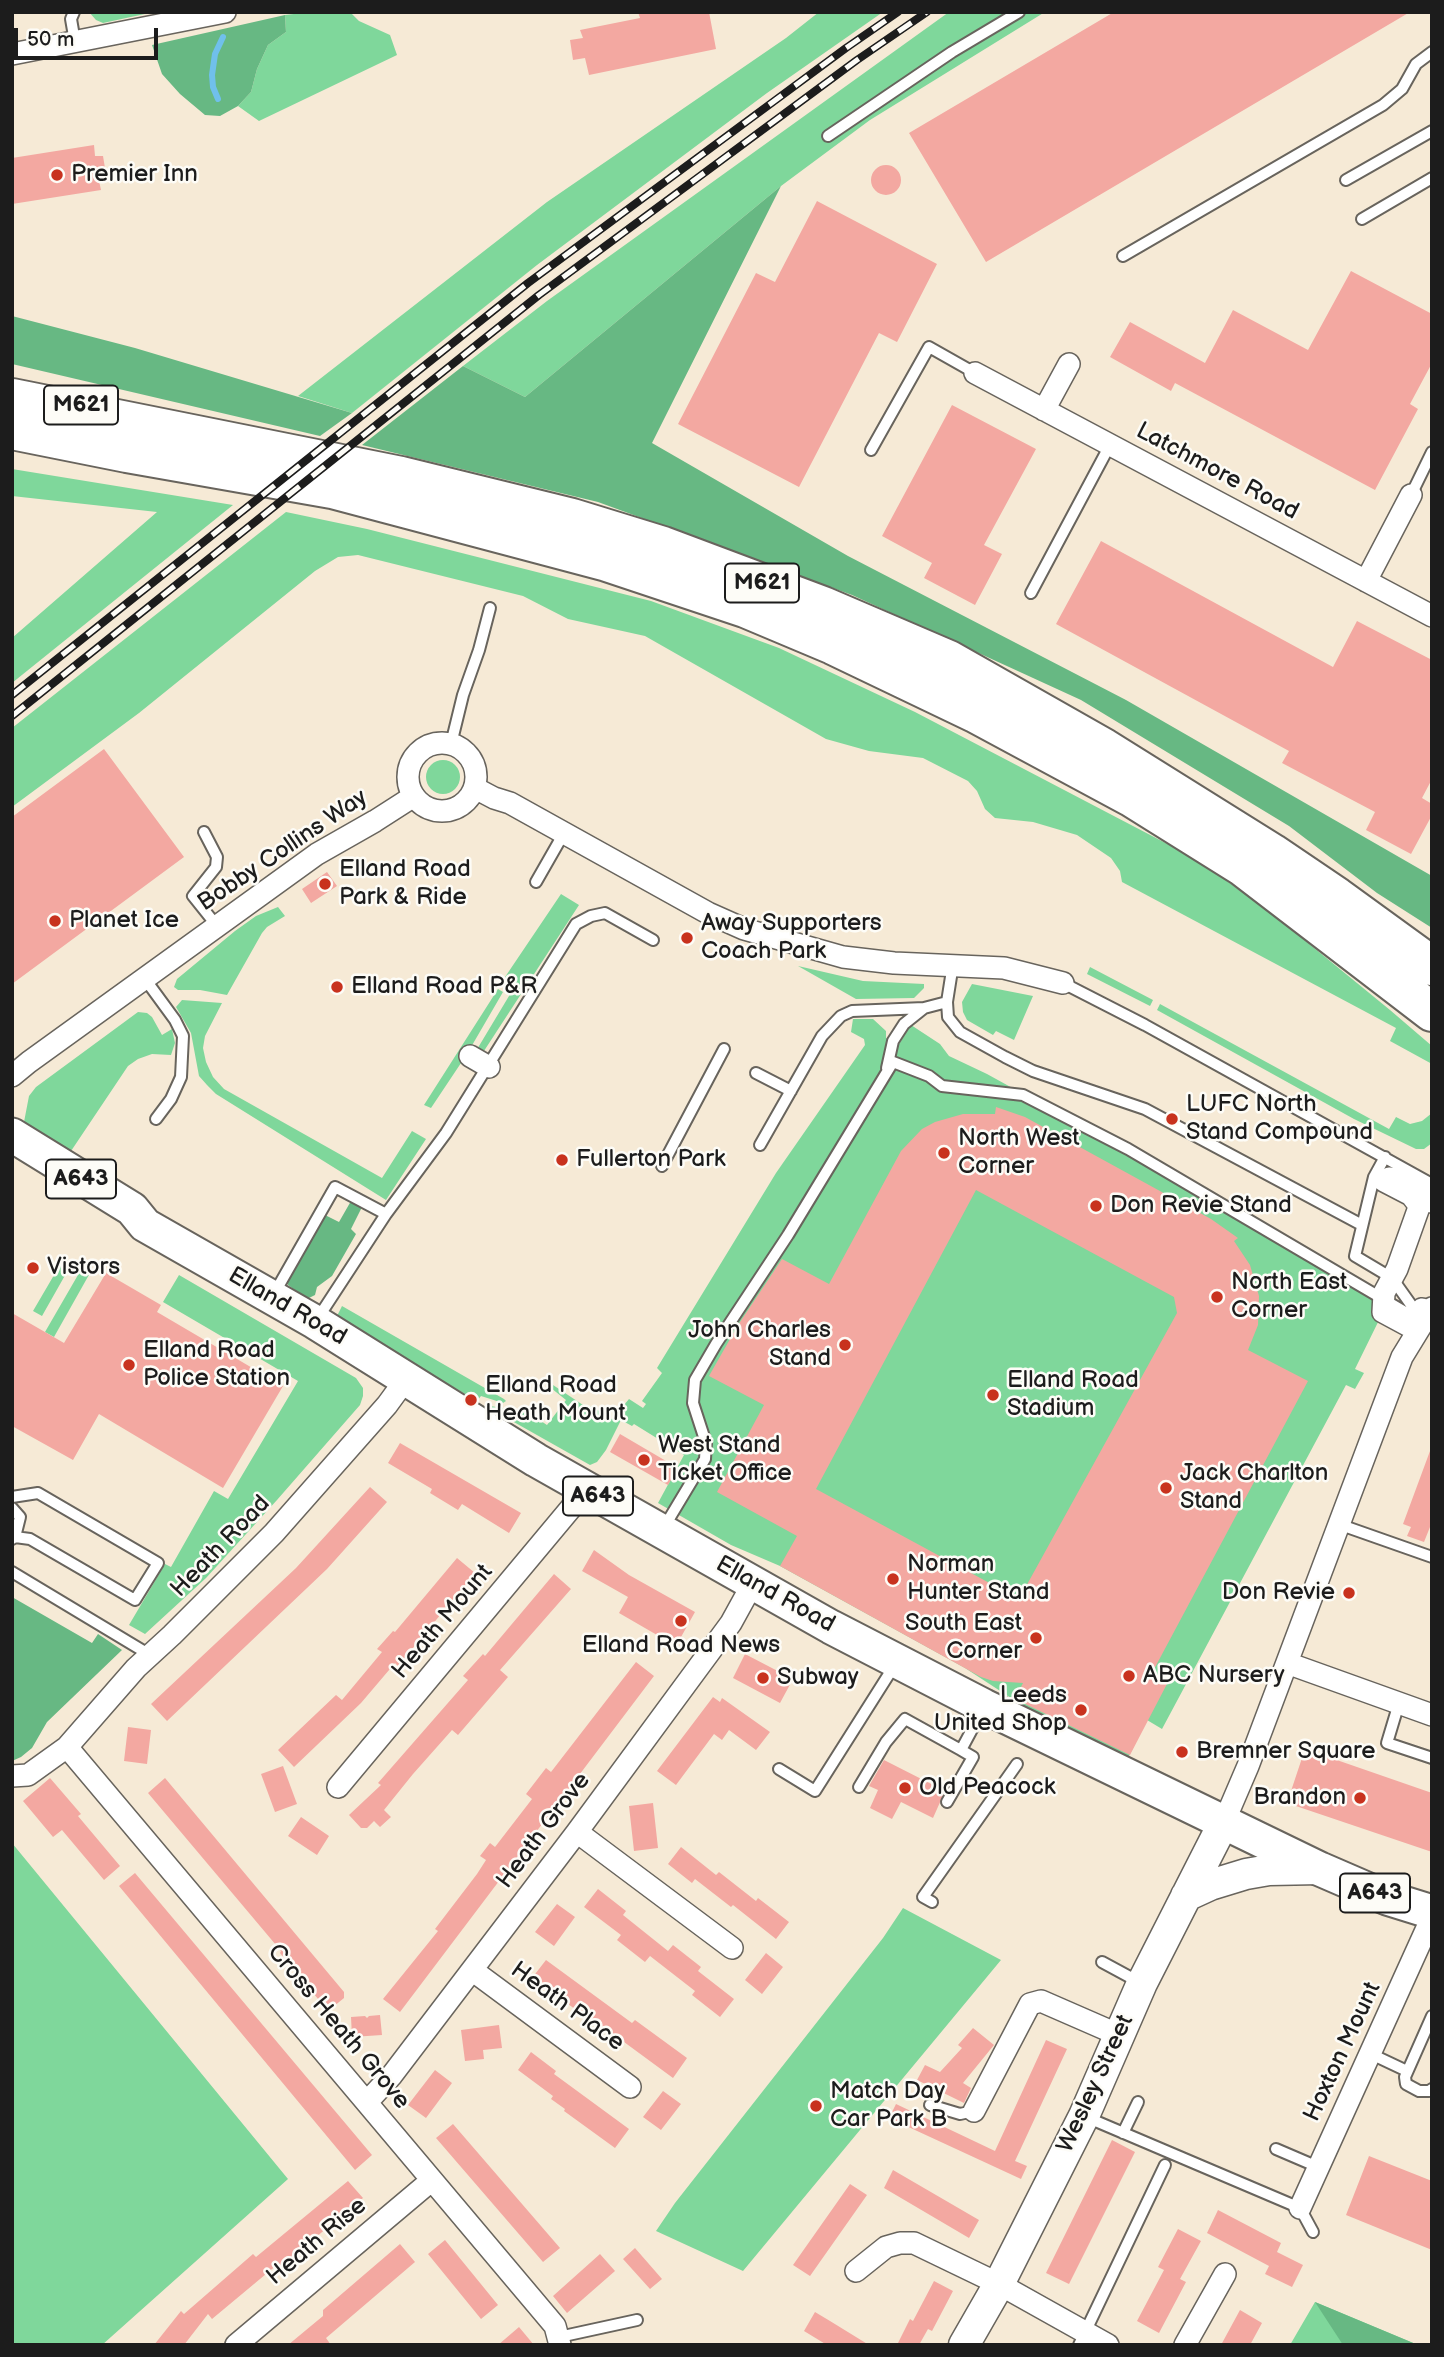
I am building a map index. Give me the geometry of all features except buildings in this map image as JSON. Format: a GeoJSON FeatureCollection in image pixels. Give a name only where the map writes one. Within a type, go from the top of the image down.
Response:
{"type":"FeatureCollection","features":[{"type":"Feature","properties":{"kind":"highway","name":"M621"},"geometry":{"type":"LineString","coordinates":[[12,383],[139,440]]}},
{"type":"Feature","properties":{"kind":"highway","name":"M621"},"geometry":{"type":"LineString","coordinates":[[12,398],[139,440],[594,558],[746,608],[833,645],[975,713],[1131,797],[1243,867],[1427,1011]]}},
{"type":"Feature","properties":{"kind":"highway","name":"M621"},"geometry":{"type":"LineString","coordinates":[[12,430],[139,440],[401,475],[572,518],[663,546],[823,606],[949,660],[1104,748],[1272,853],[1432,966]]}},
{"type":"Feature","properties":{"kind":"highway"},"geometry":{"type":"LineString","coordinates":[[12,445],[139,440]]}},
{"type":"Feature","properties":{"kind":"main road","name":"Elland Road"},"geometry":{"type":"LineString","coordinates":[[12,1135],[132,1209],[145,1225],[315,1322],[536,1461],[753,1583],[984,1706],[1320,1868],[1432,1915]]}},
{"type":"Feature","properties":{"kind":"main road","name":"Elland Road"},"geometry":{"type":"LineString","coordinates":[[12,1160],[51,1185],[128,1223],[145,1225]]}},
{"type":"Feature","properties":{"kind":"street"},"geometry":{"type":"LineString","coordinates":[[12,54],[225,12]]}},
{"type":"Feature","properties":{"kind":"street"},"geometry":{"type":"LineString","coordinates":[[1044,410],[1069,364]]}},
{"type":"Feature","properties":{"kind":"street","name":"Latchmore Road"},"geometry":{"type":"LineString","coordinates":[[975,373],[1432,617]]}},
{"type":"Feature","properties":{"kind":"street"},"geometry":{"type":"LineString","coordinates":[[1366,581],[1411,495]]}},
{"type":"Feature","properties":{"kind":"street"},"geometry":{"type":"LineString","coordinates":[[451,744],[470,756],[477,777],[475,788],[462,805],[452,810],[431,809],[414,796],[409,785],[411,762],[418,752],[428,746],[451,744]]}},
{"type":"Feature","properties":{"kind":"street"},"geometry":{"type":"LineString","coordinates":[[475,788],[510,803],[708,913],[744,929],[843,957],[894,963],[1004,968],[1063,984]]}},
{"type":"Feature","properties":{"kind":"street","name":"Bobby Collins Way"},"geometry":{"type":"LineString","coordinates":[[12,1076],[317,854],[414,796]]}},
{"type":"Feature","properties":{"kind":"street"},"geometry":{"type":"LineString","coordinates":[[470,1056],[489,1067]]}},
{"type":"Feature","properties":{"kind":"street"},"geometry":{"type":"LineString","coordinates":[[1426,1312],[1409,1326],[1384,1312],[1384,1293],[1418,1210],[1418,1204],[1411,1195],[1384,1181],[1389,1178],[1401,1179],[1420,1190],[1432,1202]]}},
{"type":"Feature","properties":{"kind":"street"},"geometry":{"type":"LineString","coordinates":[[1224,1822],[1341,1525],[1402,1357],[1426,1312]]}},
{"type":"Feature","properties":{"kind":"street","name":"Heath Road"},"geometry":{"type":"LineString","coordinates":[[12,1776],[28,1775],[67,1747],[136,1668],[274,1533],[383,1410],[406,1379]]}},
{"type":"Feature","properties":{"kind":"street","name":"Heath Mount"},"geometry":{"type":"LineString","coordinates":[[338,1787],[586,1490]]}},
{"type":"Feature","properties":{"kind":"street","name":"Heath Grove"},"geometry":{"type":"LineString","coordinates":[[367,2102],[391,2075],[577,1832],[731,1623],[753,1583]]}},
{"type":"Feature","properties":{"kind":"street"},"geometry":{"type":"LineString","coordinates":[[1287,1663],[1432,1715]]}},
{"type":"Feature","properties":{"kind":"street","name":"Cross Heath Grove"},"geometry":{"type":"LineString","coordinates":[[67,1747],[555,2326],[559,2341]]}},
{"type":"Feature","properties":{"kind":"street","name":"Wesley Street"},"geometry":{"type":"LineString","coordinates":[[964,2345],[999,2284],[1084,2116],[1142,1983],[1224,1822]]}},
{"type":"Feature","properties":{"kind":"street"},"geometry":{"type":"LineString","coordinates":[[577,1832],[732,1948]]}},
{"type":"Feature","properties":{"kind":"street"},"geometry":{"type":"LineString","coordinates":[[1186,1896],[1237,1876],[1269,1870],[1320,1868]]}},
{"type":"Feature","properties":{"kind":"street","name":"Hoxton Mount"},"geometry":{"type":"LineString","coordinates":[[1300,2208],[1432,1915]]}},
{"type":"Feature","properties":{"kind":"street","name":"Heath Place"},"geometry":{"type":"LineString","coordinates":[[472,1970],[630,2087]]}},
{"type":"Feature","properties":{"kind":"street"},"geometry":{"type":"LineString","coordinates":[[974,2112],[1030,2004],[1041,2001],[1119,2035]]}},
{"type":"Feature","properties":{"kind":"street","name":"Heath Rise"},"geometry":{"type":"LineString","coordinates":[[236,2345],[432,2180]]}},
{"type":"Feature","properties":{"kind":"street"},"geometry":{"type":"LineString","coordinates":[[856,2271],[886,2247],[914,2243],[999,2284],[1082,2339],[1108,2345]]}},
{"type":"Feature","properties":{"kind":"street"},"geometry":{"type":"LineString","coordinates":[[1185,2345],[1224,2274]]}},
{"type":"Feature","properties":{"kind":"lane"},"geometry":{"type":"LineString","coordinates":[[74,12],[71,19],[75,42]]}},
{"type":"Feature","properties":{"kind":"lane"},"geometry":{"type":"LineString","coordinates":[[828,136],[952,52],[1019,12]]}},
{"type":"Feature","properties":{"kind":"lane"},"geometry":{"type":"LineString","coordinates":[[1123,257],[1383,105],[1402,89],[1416,64],[1432,52]]}},
{"type":"Feature","properties":{"kind":"lane"},"geometry":{"type":"LineString","coordinates":[[1346,180],[1432,131]]}},
{"type":"Feature","properties":{"kind":"lane"},"geometry":{"type":"LineString","coordinates":[[1362,219],[1432,178]]}},
{"type":"Feature","properties":{"kind":"lane"},"geometry":{"type":"LineString","coordinates":[[871,450],[929,347],[975,373]]}},
{"type":"Feature","properties":{"kind":"lane"},"geometry":{"type":"LineString","coordinates":[[1031,593],[1110,445]]}},
{"type":"Feature","properties":{"kind":"lane"},"geometry":{"type":"LineString","coordinates":[[1411,495],[1432,452]]}},
{"type":"Feature","properties":{"kind":"lane"},"geometry":{"type":"LineString","coordinates":[[451,744],[490,608]]}},
{"type":"Feature","properties":{"kind":"lane"},"geometry":{"type":"LineString","coordinates":[[204,832],[218,857],[216,867],[193,896],[217,926]]}},
{"type":"Feature","properties":{"kind":"lane"},"geometry":{"type":"LineString","coordinates":[[536,882],[564,834]]}},
{"type":"Feature","properties":{"kind":"lane"},"geometry":{"type":"LineString","coordinates":[[315,1322],[386,1214],[442,1139],[576,924],[591,916],[605,913],[653,940]]}},
{"type":"Feature","properties":{"kind":"lane"},"geometry":{"type":"LineString","coordinates":[[953,964],[947,1002],[948,1017],[960,1032],[1033,1071],[1145,1109],[1362,1225]]}},
{"type":"Feature","properties":{"kind":"lane"},"geometry":{"type":"LineString","coordinates":[[145,979],[175,1020],[183,1036],[181,1077],[170,1100],[156,1119]]}},
{"type":"Feature","properties":{"kind":"lane"},"geometry":{"type":"LineString","coordinates":[[1063,984],[1145,1025],[1432,1184]]}},
{"type":"Feature","properties":{"kind":"lane"},"geometry":{"type":"LineString","coordinates":[[760,1145],[822,1036],[841,1016],[852,1011],[924,1008],[947,1002]]}},
{"type":"Feature","properties":{"kind":"lane"},"geometry":{"type":"LineString","coordinates":[[887,1068],[893,1041],[904,1024],[924,1008]]}},
{"type":"Feature","properties":{"kind":"lane"},"geometry":{"type":"LineString","coordinates":[[662,1166],[724,1049]]}},
{"type":"Feature","properties":{"kind":"lane"},"geometry":{"type":"LineString","coordinates":[[661,1532],[705,1459],[706,1443],[693,1403],[695,1380],[788,1235],[892,1062],[899,1062],[929,1076],[942,1086],[1023,1095],[1128,1149],[1383,1300]]}},
{"type":"Feature","properties":{"kind":"lane"},"geometry":{"type":"LineString","coordinates":[[756,1073],[791,1091]]}},
{"type":"Feature","properties":{"kind":"lane"},"geometry":{"type":"LineString","coordinates":[[1385,1157],[1374,1177],[1355,1256],[1392,1278],[1426,1312]]}},
{"type":"Feature","properties":{"kind":"lane"},"geometry":{"type":"LineString","coordinates":[[272,1297],[335,1187],[386,1214]]}},
{"type":"Feature","properties":{"kind":"lane"},"geometry":{"type":"LineString","coordinates":[[12,1497],[37,1493],[158,1563],[135,1600],[30,1539],[14,1538],[20,1517],[12,1508]]}},
{"type":"Feature","properties":{"kind":"lane"},"geometry":{"type":"LineString","coordinates":[[1341,1525],[1432,1557]]}},
{"type":"Feature","properties":{"kind":"lane"},"geometry":{"type":"LineString","coordinates":[[12,1572],[150,1655]]}},
{"type":"Feature","properties":{"kind":"lane"},"geometry":{"type":"LineString","coordinates":[[779,1769],[815,1791],[897,1661]]}},
{"type":"Feature","properties":{"kind":"lane"},"geometry":{"type":"LineString","coordinates":[[1399,1703],[1387,1743],[1432,1758]]}},
{"type":"Feature","properties":{"kind":"lane"},"geometry":{"type":"LineString","coordinates":[[961,1751],[984,1706]]}},
{"type":"Feature","properties":{"kind":"lane"},"geometry":{"type":"LineString","coordinates":[[859,1787],[886,1741],[905,1719],[973,1757],[947,1802]]}},
{"type":"Feature","properties":{"kind":"lane"},"geometry":{"type":"LineString","coordinates":[[932,1902],[923,1897],[1017,1764]]}},
{"type":"Feature","properties":{"kind":"lane"},"geometry":{"type":"LineString","coordinates":[[1102,1962],[1142,1983]]}},
{"type":"Feature","properties":{"kind":"lane"},"geometry":{"type":"LineString","coordinates":[[1431,2091],[1419,2091],[1406,2084],[1407,2071],[1432,2016]]}},
{"type":"Feature","properties":{"kind":"lane"},"geometry":{"type":"LineString","coordinates":[[1371,2054],[1407,2071]]}},
{"type":"Feature","properties":{"kind":"lane"},"geometry":{"type":"LineString","coordinates":[[1123,2133],[1138,2102]]}},
{"type":"Feature","properties":{"kind":"lane"},"geometry":{"type":"LineString","coordinates":[[930,2105],[960,2114],[974,2112]]}},
{"type":"Feature","properties":{"kind":"lane"},"geometry":{"type":"LineString","coordinates":[[1084,2116],[1300,2208],[1313,2232]]}},
{"type":"Feature","properties":{"kind":"lane"},"geometry":{"type":"LineString","coordinates":[[1276,2149],[1318,2167]]}},
{"type":"Feature","properties":{"kind":"lane"},"geometry":{"type":"LineString","coordinates":[[1082,2339],[1165,2165]]}},
{"type":"Feature","properties":{"kind":"lane"},"geometry":{"type":"LineString","coordinates":[[559,2341],[637,2320]]}},
{"type":"Feature","properties":{"kind":"green space"},"geometry":{"type":"Polygon","coordinates":[[[89,12],[154,12],[103,23],[89,12]]]}},
{"type":"Feature","properties":{"kind":"green space"},"geometry":{"type":"Polygon","coordinates":[[[350,12],[359,21],[390,35],[397,55],[259,121],[238,106],[251,92],[257,69],[268,45],[286,32],[285,15],[350,12]]]}},
{"type":"Feature","properties":{"kind":"green space"},"geometry":{"type":"Polygon","coordinates":[[[819,12],[883,12],[767,93],[537,265],[352,413],[298,396],[547,202],[786,38],[819,12]]]}},
{"type":"Feature","properties":{"kind":"green space"},"geometry":{"type":"Polygon","coordinates":[[[949,12],[1045,12],[870,120],[781,186],[525,397],[463,366],[547,301],[949,12]]]}},
{"type":"Feature","properties":{"kind":"green space"},"geometry":{"type":"Polygon","coordinates":[[[285,15],[286,32],[268,45],[257,69],[251,92],[238,106],[220,116],[205,115],[162,74],[152,45],[285,15]]]}},
{"type":"Feature","properties":{"kind":"green space"},"geometry":{"type":"Polygon","coordinates":[[[781,186],[652,443],[848,556],[1126,700],[1432,876],[1432,928],[1377,893],[1289,826],[1081,700],[852,595],[598,502],[362,445],[463,366],[525,397],[781,186]]]}},
{"type":"Feature","properties":{"kind":"green space"},"geometry":{"type":"Polygon","coordinates":[[[12,316],[135,348],[352,413],[320,436],[12,364],[12,316]]]}},
{"type":"Feature","properties":{"kind":"green space"},"geometry":{"type":"Polygon","coordinates":[[[12,469],[233,505],[12,683],[12,638],[157,512],[12,496],[12,469]]]}},
{"type":"Feature","properties":{"kind":"green space"},"geometry":{"type":"Polygon","coordinates":[[[286,512],[367,529],[651,601],[779,648],[915,712],[1198,860],[1275,916],[1432,1046],[1432,1064],[1390,1041],[1396,1028],[1122,882],[1120,871],[1111,858],[1077,835],[1033,822],[995,818],[985,809],[977,791],[968,781],[923,758],[869,751],[826,739],[645,636],[568,619],[523,596],[358,555],[338,557],[315,571],[139,713],[12,807],[12,728],[286,512]]]}},
{"type":"Feature","properties":{"kind":"green space"},"geometry":{"type":"Polygon","coordinates":[[[443,760],[455,765],[460,777],[455,789],[443,794],[431,789],[426,777],[431,765],[443,760]]]}},
{"type":"Feature","properties":{"kind":"green space"},"geometry":{"type":"Polygon","coordinates":[[[561,894],[579,905],[482,1054],[476,1051],[512,991],[501,983],[561,894]]]}},
{"type":"Feature","properties":{"kind":"green space"},"geometry":{"type":"Polygon","coordinates":[[[278,907],[285,916],[262,933],[227,995],[200,990],[178,990],[174,987],[177,979],[235,931],[256,916],[278,907]]]}},
{"type":"Feature","properties":{"kind":"green space"},"geometry":{"type":"Polygon","coordinates":[[[798,966],[863,981],[924,984],[924,988],[914,998],[856,999],[798,966]]]}},
{"type":"Feature","properties":{"kind":"green space"},"geometry":{"type":"Polygon","coordinates":[[[1090,967],[1153,1000],[1150,1006],[1087,974],[1090,967]]]}},
{"type":"Feature","properties":{"kind":"green space"},"geometry":{"type":"Polygon","coordinates":[[[972,984],[1033,996],[1014,1040],[996,1031],[993,1035],[967,1020],[962,1002],[972,984]]]}},
{"type":"Feature","properties":{"kind":"green space"},"geometry":{"type":"Polygon","coordinates":[[[498,989],[503,992],[467,1054],[431,1108],[424,1105],[498,989]]]}},
{"type":"Feature","properties":{"kind":"green space"},"geometry":{"type":"Polygon","coordinates":[[[182,1000],[222,1003],[205,1036],[203,1048],[213,1077],[224,1089],[382,1178],[412,1131],[426,1139],[386,1200],[216,1094],[199,1076],[191,1033],[176,1007],[182,1000]]]}},
{"type":"Feature","properties":{"kind":"green space"},"geometry":{"type":"Polygon","coordinates":[[[1160,1004],[1389,1129],[1396,1117],[1410,1124],[1422,1121],[1432,1113],[1432,1143],[1424,1149],[1416,1149],[1354,1119],[1157,1010],[1160,1004]]]}},
{"type":"Feature","properties":{"kind":"green space"},"geometry":{"type":"Polygon","coordinates":[[[138,1012],[152,1017],[162,1035],[172,1029],[175,1043],[171,1055],[152,1054],[128,1066],[65,1160],[30,1134],[24,1122],[29,1096],[36,1087],[138,1012]]]}},
{"type":"Feature","properties":{"kind":"green space","name":"Elland Road Stadium"},"geometry":{"type":"Polygon","coordinates":[[[853,1019],[873,1019],[886,1031],[886,1038],[899,1044],[911,1025],[940,1044],[949,1056],[987,1074],[1384,1293],[1383,1312],[1355,1369],[1364,1373],[1355,1389],[1346,1385],[1162,1729],[1147,1720],[1127,1760],[1014,1700],[965,1668],[780,1566],[731,1545],[658,1503],[684,1455],[634,1424],[632,1426],[621,1420],[606,1450],[597,1462],[590,1465],[489,1408],[521,1408],[547,1425],[566,1400],[551,1388],[550,1383],[589,1409],[591,1406],[612,1419],[629,1399],[643,1408],[646,1404],[642,1401],[662,1373],[657,1368],[776,1173],[865,1045],[864,1039],[851,1032],[853,1019]]]}},
{"type":"Feature","properties":{"kind":"green space"},"geometry":{"type":"Polygon","coordinates":[[[351,1201],[362,1207],[351,1229],[356,1234],[332,1276],[317,1287],[315,1295],[307,1299],[288,1285],[287,1278],[325,1215],[339,1222],[351,1201]]]}},
{"type":"Feature","properties":{"kind":"green space"},"geometry":{"type":"Polygon","coordinates":[[[64,1258],[72,1263],[42,1316],[33,1311],[64,1258]]]}},
{"type":"Feature","properties":{"kind":"green space"},"geometry":{"type":"Polygon","coordinates":[[[82,1268],[90,1273],[54,1337],[45,1332],[82,1268]]]}},
{"type":"Feature","properties":{"kind":"green space"},"geometry":{"type":"Polygon","coordinates":[[[179,1275],[356,1378],[363,1388],[363,1396],[360,1405],[206,1578],[145,1634],[129,1625],[165,1564],[171,1567],[214,1491],[228,1499],[298,1381],[163,1302],[179,1275]]]}},
{"type":"Feature","properties":{"kind":"green space"},"geometry":{"type":"Polygon","coordinates":[[[342,1306],[506,1401],[503,1403],[481,1396],[477,1401],[336,1318],[342,1306]]]}},
{"type":"Feature","properties":{"kind":"green space"},"geometry":{"type":"Polygon","coordinates":[[[12,1597],[92,1643],[98,1634],[122,1650],[47,1722],[32,1748],[12,1761],[12,1597]]]}},
{"type":"Feature","properties":{"kind":"green space"},"geometry":{"type":"Polygon","coordinates":[[[12,1843],[288,2179],[102,2345],[12,2345],[12,1843]]]}},
{"type":"Feature","properties":{"kind":"green space"},"geometry":{"type":"Polygon","coordinates":[[[903,1908],[1001,1960],[743,2271],[656,2231],[675,2203],[883,1938],[903,1908]]]}},
{"type":"Feature","properties":{"kind":"green space"},"geometry":{"type":"Polygon","coordinates":[[[1315,2302],[1418,2345],[1290,2345],[1315,2302]]]}},
{"type":"Feature","properties":{"kind":"green space"},"geometry":{"type":"Polygon","coordinates":[[[1315,2302],[1418,2345],[1343,2345],[1315,2302]]]}},
{"type":"Feature","properties":{"kind":"waterway"},"geometry":{"type":"LineString","coordinates":[[218,99],[212,75],[215,54],[223,37]]}},
{"type":"Feature","properties":{"kind":"railway"},"geometry":{"type":"LineString","coordinates":[[12,695],[528,283],[898,12]]}},
{"type":"Feature","properties":{"kind":"railway"},"geometry":{"type":"LineString","coordinates":[[12,716],[539,295],[857,60],[927,12]]}},
{"type":"Feature","properties":{"kind":"place","name":"Premier Inn"},"geometry":{"type":"Point","coordinates":[57,175]}},
{"type":"Feature","properties":{"kind":"place","name":"Elland Road Park & Ride"},"geometry":{"type":"Point","coordinates":[325,884]}},
{"type":"Feature","properties":{"kind":"place","name":"Planet Ice"},"geometry":{"type":"Point","coordinates":[55,921]}},
{"type":"Feature","properties":{"kind":"place","name":"Away Supporters Coach Park"},"geometry":{"type":"Point","coordinates":[687,938]}},
{"type":"Feature","properties":{"kind":"place","name":"Elland Road P&R"},"geometry":{"type":"Point","coordinates":[337,987]}},
{"type":"Feature","properties":{"kind":"place","name":"LUFC North Stand Compound"},"geometry":{"type":"Point","coordinates":[1172,1119]}},
{"type":"Feature","properties":{"kind":"place","name":"North West Corner"},"geometry":{"type":"Point","coordinates":[944,1153]}},
{"type":"Feature","properties":{"kind":"place","name":"Fullerton Park"},"geometry":{"type":"Point","coordinates":[562,1160]}},
{"type":"Feature","properties":{"kind":"place","name":"Don Revie Stand"},"geometry":{"type":"Point","coordinates":[1096,1206]}},
{"type":"Feature","properties":{"kind":"place","name":"Vistors"},"geometry":{"type":"Point","coordinates":[33,1268]}},
{"type":"Feature","properties":{"kind":"place","name":"North East Corner"},"geometry":{"type":"Point","coordinates":[1217,1297]}},
{"type":"Feature","properties":{"kind":"place","name":"John Charles Stand"},"geometry":{"type":"Point","coordinates":[845,1345]}},
{"type":"Feature","properties":{"kind":"place","name":"Elland Road Police Station"},"geometry":{"type":"Point","coordinates":[129,1365]}},
{"type":"Feature","properties":{"kind":"place","name":"Elland Road Stadium"},"geometry":{"type":"Point","coordinates":[993,1395]}},
{"type":"Feature","properties":{"kind":"place","name":"Elland Road Heath Mount"},"geometry":{"type":"Point","coordinates":[471,1400]}},
{"type":"Feature","properties":{"kind":"place","name":"West Stand Ticket Office"},"geometry":{"type":"Point","coordinates":[644,1460]}},
{"type":"Feature","properties":{"kind":"place","name":"Jack Charlton Stand"},"geometry":{"type":"Point","coordinates":[1166,1488]}},
{"type":"Feature","properties":{"kind":"place","name":"Norman Hunter Stand"},"geometry":{"type":"Point","coordinates":[893,1579]}},
{"type":"Feature","properties":{"kind":"place","name":"Don Revie"},"geometry":{"type":"Point","coordinates":[1349,1593]}},
{"type":"Feature","properties":{"kind":"place","name":"Elland Road News"},"geometry":{"type":"Point","coordinates":[681,1621]}},
{"type":"Feature","properties":{"kind":"place","name":"South East Corner"},"geometry":{"type":"Point","coordinates":[1036,1638]}},
{"type":"Feature","properties":{"kind":"place","name":"ABC Nursery"},"geometry":{"type":"Point","coordinates":[1129,1676]}},
{"type":"Feature","properties":{"kind":"place","name":"Subway"},"geometry":{"type":"Point","coordinates":[763,1678]}},
{"type":"Feature","properties":{"kind":"place","name":"Leeds United Shop"},"geometry":{"type":"Point","coordinates":[1081,1710]}},
{"type":"Feature","properties":{"kind":"place","name":"Bremner Square"},"geometry":{"type":"Point","coordinates":[1182,1752]}},
{"type":"Feature","properties":{"kind":"place","name":"Old Peacock"},"geometry":{"type":"Point","coordinates":[905,1788]}},
{"type":"Feature","properties":{"kind":"place","name":"Brandon"},"geometry":{"type":"Point","coordinates":[1360,1798]}},
{"type":"Feature","properties":{"kind":"place","name":"Match Day Car Park B"},"geometry":{"type":"Point","coordinates":[816,2106]}}]}
